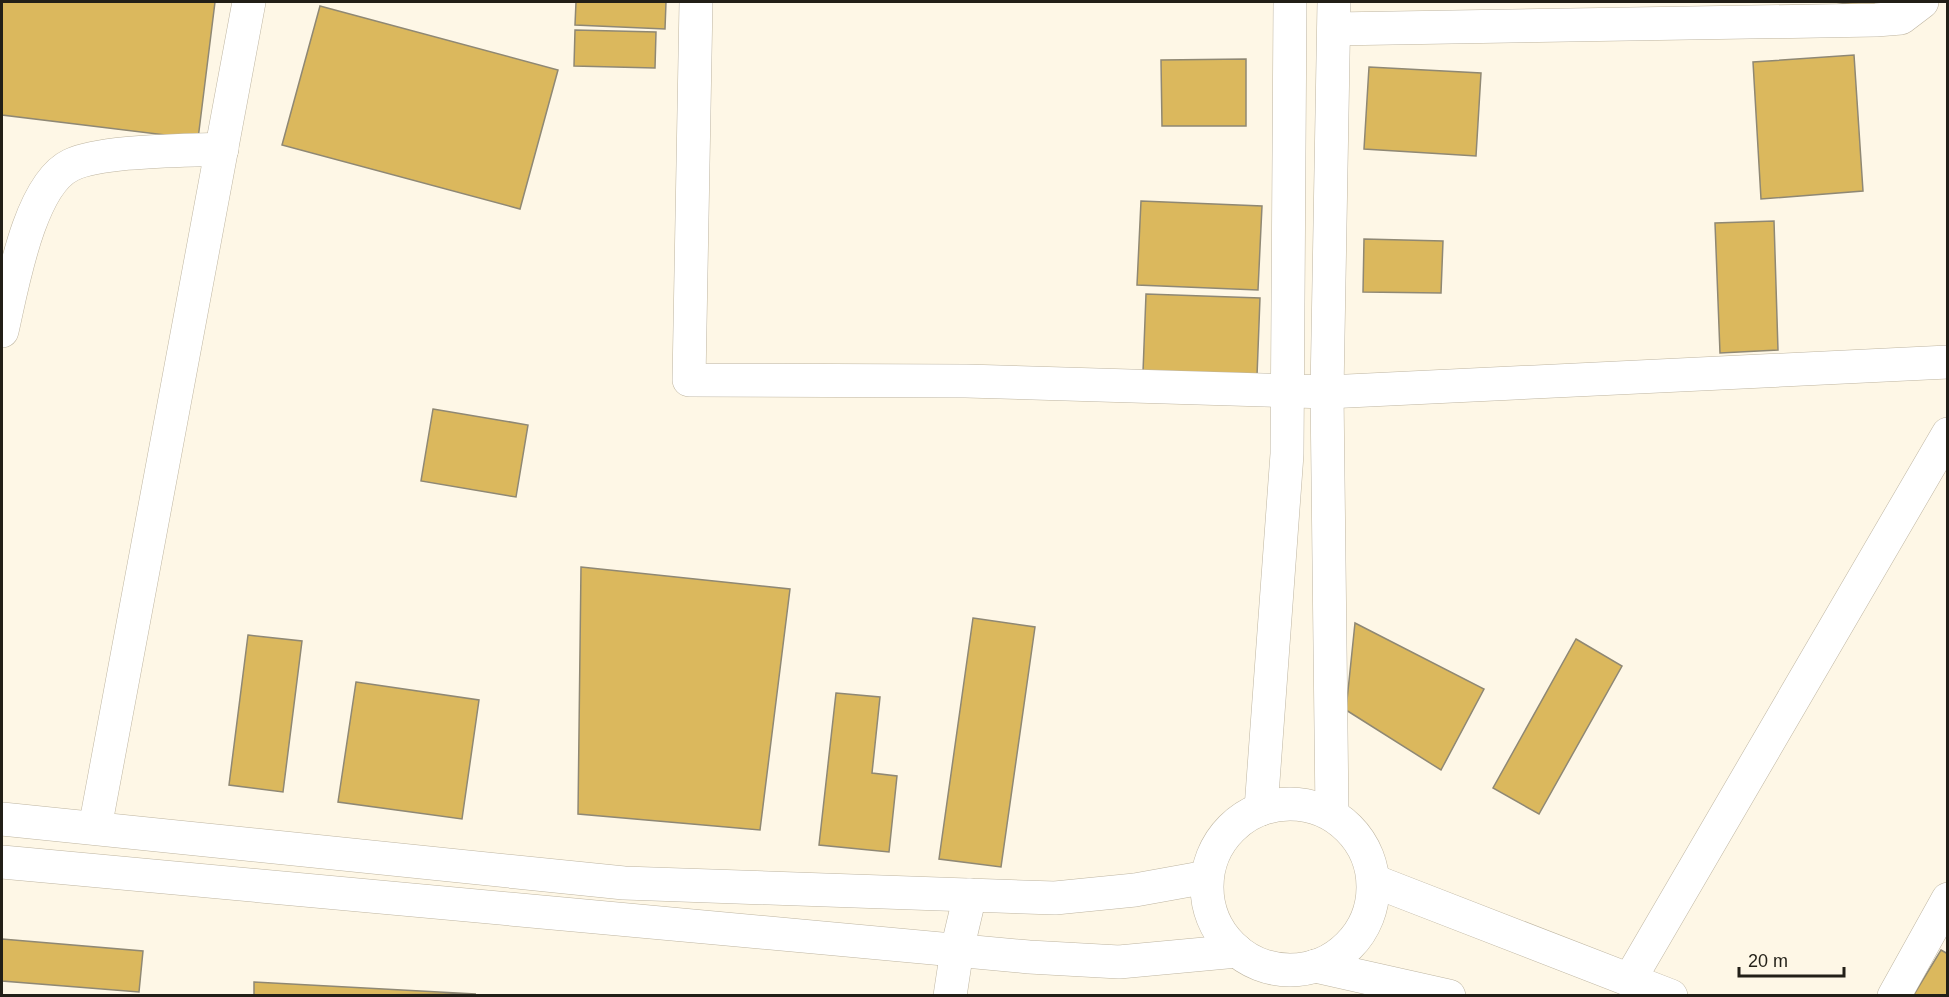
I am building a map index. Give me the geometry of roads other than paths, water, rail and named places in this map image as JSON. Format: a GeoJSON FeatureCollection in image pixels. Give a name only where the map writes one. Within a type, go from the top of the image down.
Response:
{"type":"FeatureCollection","features":[{"type":"Feature","properties":{"kind":"main road"},"geometry":{"type":"LineString","coordinates":[[95,828],[249,2]]}},
{"type":"Feature","properties":{"kind":"main road"},"geometry":{"type":"LineString","coordinates":[[696,2],[689,380],[966,381],[1327,392],[1947,362]]}},
{"type":"Feature","properties":{"kind":"main road"},"geometry":{"type":"LineString","coordinates":[[1261,809],[1287,454],[1290,2]]}},
{"type":"Feature","properties":{"kind":"main road"},"geometry":{"type":"LineString","coordinates":[[1332,814],[1327,392],[1334,15],[1702,11],[1901,18],[1922,2]]}},
{"type":"Feature","properties":{"kind":"main road"},"geometry":{"type":"LineString","coordinates":[[2,331],[25,235],[48,184],[70,165],[94,157],[222,149]]}},
{"type":"Feature","properties":{"kind":"main road"},"geometry":{"type":"LineString","coordinates":[[1630,979],[1947,434]]}},
{"type":"Feature","properties":{"kind":"main road"},"geometry":{"type":"LineString","coordinates":[[1279,804],[1306,804],[1332,814],[1353,831],[1367,854],[1374,881],[1370,908],[1359,933],[1340,954],[1316,966],[1288,970],[1260,965],[1237,951],[1218,930],[1208,905],[1207,877],[1215,851],[1230,828],[1252,812],[1261,809],[1279,804]]}},
{"type":"Feature","properties":{"kind":"main road"},"geometry":{"type":"LineString","coordinates":[[2,819],[624,882],[1055,898],[1135,890],[1207,877]]}},
{"type":"Feature","properties":{"kind":"main road"},"geometry":{"type":"LineString","coordinates":[[2,862],[957,950],[1119,962],[1237,951]]}},
{"type":"Feature","properties":{"kind":"main road"},"geometry":{"type":"LineString","coordinates":[[1374,881],[1671,996]]}},
{"type":"Feature","properties":{"kind":"main road"},"geometry":{"type":"LineString","coordinates":[[950,996],[957,950],[970,895]]}},
{"type":"Feature","properties":{"kind":"main road"},"geometry":{"type":"LineString","coordinates":[[1894,996],[1947,899]]}},
{"type":"Feature","properties":{"kind":"main road"},"geometry":{"type":"LineString","coordinates":[[1316,966],[1449,996]]}}]}
